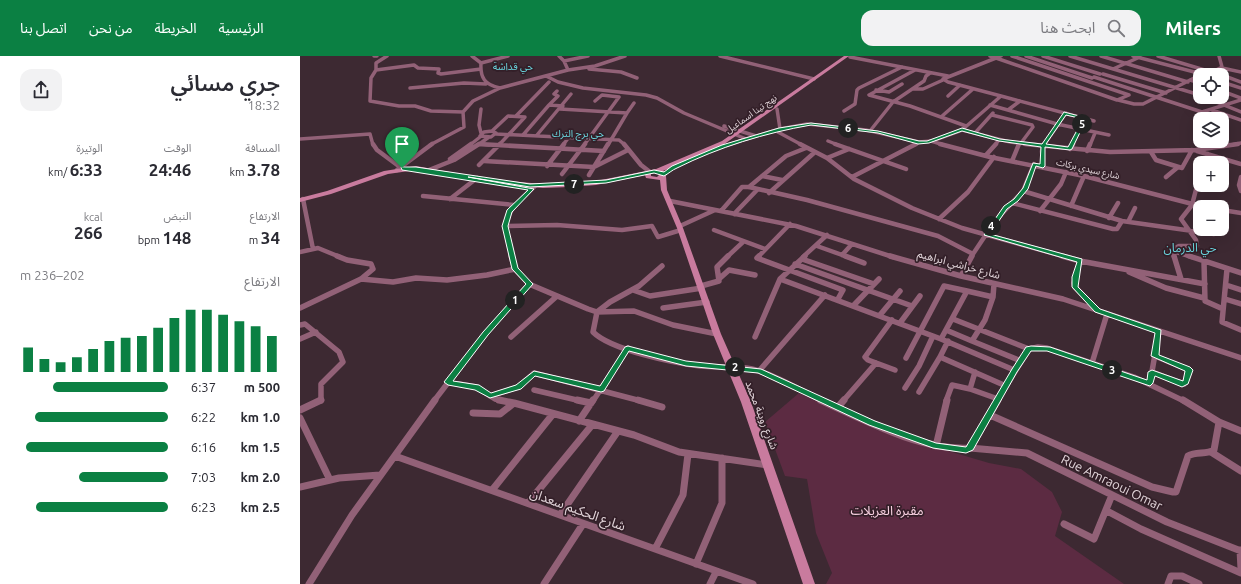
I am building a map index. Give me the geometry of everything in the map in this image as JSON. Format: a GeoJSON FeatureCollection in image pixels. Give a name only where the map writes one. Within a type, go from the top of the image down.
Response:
{"type":"FeatureCollection","features":[{"type":"Feature","properties":{"kind":"main road","name":"نهج تينا اسماعيل"},"geometry":{"type":"LineString","coordinates":[[649,176],[658,178],[674,167],[724,146],[814,79],[850,56]]}},
{"type":"Feature","properties":{"kind":"main road","name":"نهج تينا اسماعيل"},"geometry":{"type":"LineString","coordinates":[[649,176],[657,171],[716,147],[740,134],[850,56]]}},
{"type":"Feature","properties":{"kind":"main road"},"geometry":{"type":"LineString","coordinates":[[724,146],[746,139]]}},
{"type":"Feature","properties":{"kind":"main road"},"geometry":{"type":"LineString","coordinates":[[400,168],[533,187],[595,186],[649,176],[664,190]]}},
{"type":"Feature","properties":{"kind":"main road"},"geometry":{"type":"LineString","coordinates":[[302,200],[331,192],[400,168],[429,170],[475,179]]}},
{"type":"Feature","properties":{"kind":"main road"},"geometry":{"type":"LineString","coordinates":[[657,171],[664,175],[664,190]]}},
{"type":"Feature","properties":{"kind":"main road","name":"شارع روينة محمد"},"geometry":{"type":"LineString","coordinates":[[664,190],[670,201],[702,287],[717,334],[746,402],[809,584]]}},
{"type":"Feature","properties":{"kind":"street"},"geometry":{"type":"LineString","coordinates":[[387,56],[376,63],[376,70],[371,78],[372,84],[369,99],[372,103],[416,106],[431,111],[463,112]]}},
{"type":"Feature","properties":{"kind":"street"},"geometry":{"type":"LineString","coordinates":[[472,56],[481,63]]}},
{"type":"Feature","properties":{"kind":"street"},"geometry":{"type":"LineString","coordinates":[[481,63],[508,56]]}},
{"type":"Feature","properties":{"kind":"street"},"geometry":{"type":"LineString","coordinates":[[559,56],[564,61],[568,70]]}},
{"type":"Feature","properties":{"kind":"street"},"geometry":{"type":"LineString","coordinates":[[564,61],[588,56]]}},
{"type":"Feature","properties":{"kind":"street"},"geometry":{"type":"LineString","coordinates":[[583,69],[625,56]]}},
{"type":"Feature","properties":{"kind":"street"},"geometry":{"type":"LineString","coordinates":[[720,56],[814,79]]}},
{"type":"Feature","properties":{"kind":"street"},"geometry":{"type":"LineString","coordinates":[[850,56],[948,76]]}},
{"type":"Feature","properties":{"kind":"street"},"geometry":{"type":"LineString","coordinates":[[990,56],[1118,100],[1138,104],[1166,93],[1193,79]]}},
{"type":"Feature","properties":{"kind":"street"},"geometry":{"type":"LineString","coordinates":[[911,89],[923,89],[943,80],[948,76],[1001,56]]}},
{"type":"Feature","properties":{"kind":"street"},"geometry":{"type":"LineString","coordinates":[[1012,56],[1129,95],[1118,100]]}},
{"type":"Feature","properties":{"kind":"street"},"geometry":{"type":"LineString","coordinates":[[1026,56],[1202,112],[1226,106],[1241,99]]}},
{"type":"Feature","properties":{"kind":"street"},"geometry":{"type":"LineString","coordinates":[[1033,58],[1038,56]]}},
{"type":"Feature","properties":{"kind":"street"},"geometry":{"type":"LineString","coordinates":[[1043,56],[1166,93]]}},
{"type":"Feature","properties":{"kind":"street"},"geometry":{"type":"LineString","coordinates":[[1050,64],[1070,56],[1193,94]]}},
{"type":"Feature","properties":{"kind":"street"},"geometry":{"type":"LineString","coordinates":[[1101,56],[1193,82]]}},
{"type":"Feature","properties":{"kind":"street"},"geometry":{"type":"LineString","coordinates":[[1108,58],[1112,56]]}},
{"type":"Feature","properties":{"kind":"street"},"geometry":{"type":"LineString","coordinates":[[1133,56],[1193,72]]}},
{"type":"Feature","properties":{"kind":"street"},"geometry":{"type":"LineString","coordinates":[[1158,56],[1200,68]]}},
{"type":"Feature","properties":{"kind":"street"},"geometry":{"type":"LineString","coordinates":[[1219,56],[1222,68]]}},
{"type":"Feature","properties":{"kind":"street"},"geometry":{"type":"LineString","coordinates":[[1087,80],[1140,57]]}},
{"type":"Feature","properties":{"kind":"street"},"geometry":{"type":"LineString","coordinates":[[1142,68],[1155,62]]}},
{"type":"Feature","properties":{"kind":"street"},"geometry":{"type":"LineString","coordinates":[[481,63],[481,78],[488,85],[489,93]]}},
{"type":"Feature","properties":{"kind":"street"},"geometry":{"type":"LineString","coordinates":[[376,70],[414,65],[418,68],[439,69],[438,73],[442,74],[481,69]]}},
{"type":"Feature","properties":{"kind":"street"},"geometry":{"type":"LineString","coordinates":[[1156,72],[1170,66]]}},
{"type":"Feature","properties":{"kind":"street"},"geometry":{"type":"LineString","coordinates":[[844,111],[855,104],[859,88],[902,67]]}},
{"type":"Feature","properties":{"kind":"street"},"geometry":{"type":"LineString","coordinates":[[300,139],[370,134],[377,150],[400,168],[431,144],[464,127],[465,123],[463,112],[470,103],[500,88],[568,70],[583,69],[621,72],[636,78]]}},
{"type":"Feature","properties":{"kind":"street"},"geometry":{"type":"LineString","coordinates":[[1169,76],[1183,69]]}},
{"type":"Feature","properties":{"kind":"street"},"geometry":{"type":"LineString","coordinates":[[1229,69],[1241,72]]}},
{"type":"Feature","properties":{"kind":"street"},"geometry":{"type":"LineString","coordinates":[[915,70],[869,95],[966,126]]}},
{"type":"Feature","properties":{"kind":"street"},"geometry":{"type":"LineString","coordinates":[[870,131],[893,102],[924,81],[926,76],[930,73]]}},
{"type":"Feature","properties":{"kind":"street"},"geometry":{"type":"LineString","coordinates":[[546,76],[562,84],[583,88],[646,95],[664,100],[684,113],[708,123],[740,134],[756,136]]}},
{"type":"Feature","properties":{"kind":"street"},"geometry":{"type":"LineString","coordinates":[[1229,78],[1241,82]]}},
{"type":"Feature","properties":{"kind":"street"},"geometry":{"type":"LineString","coordinates":[[943,80],[960,86],[1094,121]]}},
{"type":"Feature","properties":{"kind":"street"},"geometry":{"type":"LineString","coordinates":[[516,116],[548,82]]}},
{"type":"Feature","properties":{"kind":"street"},"geometry":{"type":"LineString","coordinates":[[1229,87],[1241,82]]}},
{"type":"Feature","properties":{"kind":"street"},"geometry":{"type":"LineString","coordinates":[[410,88],[464,83],[488,85],[500,88]]}},
{"type":"Feature","properties":{"kind":"street"},"geometry":{"type":"LineString","coordinates":[[876,90],[889,92],[902,84]]}},
{"type":"Feature","properties":{"kind":"street"},"geometry":{"type":"LineString","coordinates":[[1229,84],[1241,88]]}},
{"type":"Feature","properties":{"kind":"street"},"geometry":{"type":"LineString","coordinates":[[948,96],[960,86]]}},
{"type":"Feature","properties":{"kind":"street"},"geometry":{"type":"LineString","coordinates":[[941,117],[973,89]]}},
{"type":"Feature","properties":{"kind":"street"},"geometry":{"type":"LineString","coordinates":[[523,135],[558,96],[554,94],[557,91]]}},
{"type":"Feature","properties":{"kind":"street"},"geometry":{"type":"LineString","coordinates":[[1229,91],[1241,94]]}},
{"type":"Feature","properties":{"kind":"street"},"geometry":{"type":"LineString","coordinates":[[1229,92],[1241,99]]}},
{"type":"Feature","properties":{"kind":"street"},"geometry":{"type":"LineString","coordinates":[[537,135],[561,108],[571,94]]}},
{"type":"Feature","properties":{"kind":"street"},"geometry":{"type":"LineString","coordinates":[[562,174],[587,138],[619,97],[602,95],[595,101]]}},
{"type":"Feature","properties":{"kind":"street"},"geometry":{"type":"LineString","coordinates":[[931,141],[962,130],[1001,96]]}},
{"type":"Feature","properties":{"kind":"street"},"geometry":{"type":"LineString","coordinates":[[1008,110],[1020,101]]}},
{"type":"Feature","properties":{"kind":"street"},"geometry":{"type":"LineString","coordinates":[[589,175],[610,139],[634,103]]}},
{"type":"Feature","properties":{"kind":"street"},"geometry":{"type":"LineString","coordinates":[[1221,104],[1241,112]]}},
{"type":"Feature","properties":{"kind":"street"},"geometry":{"type":"LineString","coordinates":[[549,105],[561,108],[627,113]]}},
{"type":"Feature","properties":{"kind":"street"},"geometry":{"type":"LineString","coordinates":[[990,105],[1041,120],[1109,136]]}},
{"type":"Feature","properties":{"kind":"street"},"geometry":{"type":"LineString","coordinates":[[1028,116],[1034,105]]}},
{"type":"Feature","properties":{"kind":"street"},"geometry":{"type":"LineString","coordinates":[[975,133],[999,108]]}},
{"type":"Feature","properties":{"kind":"street"},"geometry":{"type":"LineString","coordinates":[[481,109],[481,135]]}},
{"type":"Feature","properties":{"kind":"street"},"geometry":{"type":"LineString","coordinates":[[777,109],[778,130],[806,148],[827,158],[852,177],[892,199],[939,219],[970,231],[1080,261],[1205,284]]}},
{"type":"Feature","properties":{"kind":"street"},"geometry":{"type":"LineString","coordinates":[[1041,120],[1049,109]]}},
{"type":"Feature","properties":{"kind":"street"},"geometry":{"type":"LineString","coordinates":[[1212,110],[1241,120]]}},
{"type":"Feature","properties":{"kind":"street"},"geometry":{"type":"LineString","coordinates":[[1043,166],[1042,150],[1044,145],[1066,113]]}},
{"type":"Feature","properties":{"kind":"street"},"geometry":{"type":"LineString","coordinates":[[992,115],[1032,125],[1020,143],[1012,161]]}},
{"type":"Feature","properties":{"kind":"street"},"geometry":{"type":"LineString","coordinates":[[444,164],[481,135],[492,131],[507,117],[516,116],[525,118],[479,165]]}},
{"type":"Feature","properties":{"kind":"street"},"geometry":{"type":"LineString","coordinates":[[540,116],[554,116]]}},
{"type":"Feature","properties":{"kind":"street"},"geometry":{"type":"LineString","coordinates":[[1070,149],[1085,118]]}},
{"type":"Feature","properties":{"kind":"street"},"geometry":{"type":"LineString","coordinates":[[708,123],[740,134],[746,139]]}},
{"type":"Feature","properties":{"kind":"street","name":"شارع سيدي بركات"},"geometry":{"type":"LineString","coordinates":[[746,139],[778,130],[811,124],[870,131],[918,142],[931,141],[994,158],[1043,166],[1132,187],[1192,205]]}},
{"type":"Feature","properties":{"kind":"street"},"geometry":{"type":"LineString","coordinates":[[962,130],[999,140],[1087,151],[1151,152],[1194,150],[1241,143]]}},
{"type":"Feature","properties":{"kind":"street"},"geometry":{"type":"LineString","coordinates":[[492,131],[496,134]]}},
{"type":"Feature","properties":{"kind":"street"},"geometry":{"type":"LineString","coordinates":[[1087,151],[1095,132]]}},
{"type":"Feature","properties":{"kind":"street"},"geometry":{"type":"LineString","coordinates":[[429,170],[454,160],[489,137],[496,134],[510,134],[610,139],[622,142],[649,176]]}},
{"type":"Feature","properties":{"kind":"street"},"geometry":{"type":"LineString","coordinates":[[481,135],[489,137]]}},
{"type":"Feature","properties":{"kind":"street"},"geometry":{"type":"LineString","coordinates":[[547,166],[569,137]]}},
{"type":"Feature","properties":{"kind":"street"},"geometry":{"type":"LineString","coordinates":[[986,155],[999,140]]}},
{"type":"Feature","properties":{"kind":"street"},"geometry":{"type":"LineString","coordinates":[[828,141],[906,169]]}},
{"type":"Feature","properties":{"kind":"street"},"geometry":{"type":"LineString","coordinates":[[852,177],[884,162],[918,142]]}},
{"type":"Feature","properties":{"kind":"street"},"geometry":{"type":"LineString","coordinates":[[479,144],[604,151]]}},
{"type":"Feature","properties":{"kind":"street"},"geometry":{"type":"LineString","coordinates":[[749,187],[786,156],[806,148]]}},
{"type":"Feature","properties":{"kind":"street"},"geometry":{"type":"LineString","coordinates":[[827,158],[849,149]]}},
{"type":"Feature","properties":{"kind":"street"},"geometry":{"type":"LineString","coordinates":[[484,161],[547,166],[594,167],[628,150]]}},
{"type":"Feature","properties":{"kind":"street"},"geometry":{"type":"LineString","coordinates":[[1151,152],[1153,158],[1156,160],[1178,167],[1184,167],[1194,150]]}},
{"type":"Feature","properties":{"kind":"street"},"geometry":{"type":"LineString","coordinates":[[1194,150],[1241,164]]}},
{"type":"Feature","properties":{"kind":"street"},"geometry":{"type":"LineString","coordinates":[[769,193],[815,152]]}},
{"type":"Feature","properties":{"kind":"street"},"geometry":{"type":"LineString","coordinates":[[792,153],[808,159]]}},
{"type":"Feature","properties":{"kind":"street"},"geometry":{"type":"LineString","coordinates":[[939,219],[968,192],[994,158]]}},
{"type":"Feature","properties":{"kind":"street"},"geometry":{"type":"LineString","coordinates":[[961,276],[973,254],[986,235],[1006,208],[1012,204],[1023,191],[1029,180],[1034,164]]}},
{"type":"Feature","properties":{"kind":"street"},"geometry":{"type":"LineString","coordinates":[[1166,177],[1178,167]]}},
{"type":"Feature","properties":{"kind":"street"},"geometry":{"type":"LineString","coordinates":[[1040,211],[1061,184],[1066,172]]}},
{"type":"Feature","properties":{"kind":"street"},"geometry":{"type":"LineString","coordinates":[[762,176],[782,180]]}},
{"type":"Feature","properties":{"kind":"street"},"geometry":{"type":"LineString","coordinates":[[1070,206],[1084,176]]}},
{"type":"Feature","properties":{"kind":"street"},"geometry":{"type":"LineString","coordinates":[[1241,177],[1239,185],[1241,191]]}},
{"type":"Feature","properties":{"kind":"street"},"geometry":{"type":"LineString","coordinates":[[450,200],[475,179]]}},
{"type":"Feature","properties":{"kind":"street"},"geometry":{"type":"LineString","coordinates":[[533,187],[514,205],[506,218],[505,226],[515,269],[530,284],[574,304],[597,312],[634,311],[679,326],[717,334]]}},
{"type":"Feature","properties":{"kind":"street"},"geometry":{"type":"LineString","coordinates":[[721,211],[742,187],[749,187],[769,193],[808,200],[938,236],[973,254]]}},
{"type":"Feature","properties":{"kind":"street"},"geometry":{"type":"LineString","coordinates":[[734,214],[757,190]]}},
{"type":"Feature","properties":{"kind":"street"},"geometry":{"type":"LineString","coordinates":[[1023,191],[1109,218],[1193,232]]}},
{"type":"Feature","properties":{"kind":"street"},"geometry":{"type":"LineString","coordinates":[[1173,251],[1174,248],[1179,246],[1197,246],[1196,240],[1189,232],[1181,218],[1192,205],[1195,192]]}},
{"type":"Feature","properties":{"kind":"street"},"geometry":{"type":"LineString","coordinates":[[423,196],[450,200],[514,205]]}},
{"type":"Feature","properties":{"kind":"street"},"geometry":{"type":"LineString","coordinates":[[302,200],[313,249]]}},
{"type":"Feature","properties":{"kind":"street","name":"شارع خراشي ابراهيم"},"geometry":{"type":"LineString","coordinates":[[670,201],[790,224],[961,276],[1063,299],[1241,358]]}},
{"type":"Feature","properties":{"kind":"street"},"geometry":{"type":"LineString","coordinates":[[1109,218],[1118,203]]}},
{"type":"Feature","properties":{"kind":"street"},"geometry":{"type":"LineString","coordinates":[[1012,204],[1114,230],[1119,228],[1122,221]]}},
{"type":"Feature","properties":{"kind":"street"},"geometry":{"type":"LineString","coordinates":[[1128,222],[1135,208]]}},
{"type":"Feature","properties":{"kind":"street"},"geometry":{"type":"LineString","coordinates":[[505,226],[557,225],[622,230],[652,226],[654,227],[658,237],[680,228],[715,210]]}},
{"type":"Feature","properties":{"kind":"street"},"geometry":{"type":"LineString","coordinates":[[1229,211],[1241,213]]}},
{"type":"Feature","properties":{"kind":"street"},"geometry":{"type":"LineString","coordinates":[[790,224],[757,258],[787,271],[843,290],[838,299]]}},
{"type":"Feature","properties":{"kind":"street"},"geometry":{"type":"LineString","coordinates":[[714,230],[765,250]]}},
{"type":"Feature","properties":{"kind":"street"},"geometry":{"type":"LineString","coordinates":[[754,337],[780,279],[827,236]]}},
{"type":"Feature","properties":{"kind":"street"},"geometry":{"type":"LineString","coordinates":[[720,278],[716,270],[717,267],[743,242]]}},
{"type":"Feature","properties":{"kind":"street"},"geometry":{"type":"LineString","coordinates":[[842,254],[852,244]]}},
{"type":"Feature","properties":{"kind":"street"},"geometry":{"type":"LineString","coordinates":[[817,246],[864,263]]}},
{"type":"Feature","properties":{"kind":"street"},"geometry":{"type":"LineString","coordinates":[[300,252],[321,249],[347,260],[373,266],[373,269],[361,279],[300,308]]}},
{"type":"Feature","properties":{"kind":"street"},"geometry":{"type":"LineString","coordinates":[[1173,251],[1241,273]]}},
{"type":"Feature","properties":{"kind":"street"},"geometry":{"type":"LineString","coordinates":[[1173,251],[1180,279]]}},
{"type":"Feature","properties":{"kind":"street"},"geometry":{"type":"LineString","coordinates":[[802,259],[874,284]]}},
{"type":"Feature","properties":{"kind":"street"},"geometry":{"type":"LineString","coordinates":[[1080,261],[1075,277],[1075,287],[1098,311]]}},
{"type":"Feature","properties":{"kind":"street"},"geometry":{"type":"LineString","coordinates":[[1204,262],[1204,298]]}},
{"type":"Feature","properties":{"kind":"street"},"geometry":{"type":"LineString","coordinates":[[795,264],[912,306]]}},
{"type":"Feature","properties":{"kind":"street"},"geometry":{"type":"LineString","coordinates":[[597,312],[610,302],[633,290],[662,266]]}},
{"type":"Feature","properties":{"kind":"street"},"geometry":{"type":"LineString","coordinates":[[361,279],[393,282],[416,278],[447,280],[487,275],[515,269]]}},
{"type":"Feature","properties":{"kind":"street"},"geometry":{"type":"LineString","coordinates":[[1124,269],[1151,283],[1174,291],[1204,298],[1207,302],[1223,309]]}},
{"type":"Feature","properties":{"kind":"street"},"geometry":{"type":"LineString","coordinates":[[1227,269],[1222,322],[1241,330]]}},
{"type":"Feature","properties":{"kind":"street"},"geometry":{"type":"LineString","coordinates":[[633,290],[650,296],[702,287],[718,281],[729,270],[755,275]]}},
{"type":"Feature","properties":{"kind":"street"},"geometry":{"type":"LineString","coordinates":[[780,279],[941,338],[1014,370]]}},
{"type":"Feature","properties":{"kind":"street"},"geometry":{"type":"LineString","coordinates":[[854,305],[879,279]]}},
{"type":"Feature","properties":{"kind":"street"},"geometry":{"type":"LineString","coordinates":[[309,584],[380,475],[448,382],[486,333],[530,284]]}},
{"type":"Feature","properties":{"kind":"street"},"geometry":{"type":"LineString","coordinates":[[972,341],[985,320],[993,297],[994,284]]}},
{"type":"Feature","properties":{"kind":"street"},"geometry":{"type":"LineString","coordinates":[[1226,285],[1241,290]]}},
{"type":"Feature","properties":{"kind":"street"},"geometry":{"type":"LineString","coordinates":[[906,358],[944,286],[993,297]]}},
{"type":"Feature","properties":{"kind":"street"},"geometry":{"type":"LineString","coordinates":[[880,315],[900,291]]}},
{"type":"Feature","properties":{"kind":"street"},"geometry":{"type":"LineString","coordinates":[[941,338],[967,291]]}},
{"type":"Feature","properties":{"kind":"street"},"geometry":{"type":"LineString","coordinates":[[759,370],[826,295]]}},
{"type":"Feature","properties":{"kind":"street"},"geometry":{"type":"LineString","coordinates":[[510,337],[558,296]]}},
{"type":"Feature","properties":{"kind":"street"},"geometry":{"type":"LineString","coordinates":[[900,323],[920,296]]}},
{"type":"Feature","properties":{"kind":"street"},"geometry":{"type":"LineString","coordinates":[[1225,300],[1241,304]]}},
{"type":"Feature","properties":{"kind":"street"},"geometry":{"type":"LineString","coordinates":[[664,308],[707,302]]}},
{"type":"Feature","properties":{"kind":"street","name":"Rue Amraoui Omar"},"geometry":{"type":"LineString","coordinates":[[597,312],[593,332],[596,335],[628,348],[686,364],[759,370],[872,423],[936,446],[958,450],[970,448],[1027,453],[1167,522],[1240,550]]}},
{"type":"Feature","properties":{"kind":"street"},"geometry":{"type":"LineString","coordinates":[[1092,363],[1107,314]]}},
{"type":"Feature","properties":{"kind":"street"},"geometry":{"type":"LineString","coordinates":[[953,318],[1029,349],[1041,347],[1150,383],[1173,394],[1219,422],[1241,431]]}},
{"type":"Feature","properties":{"kind":"street"},"geometry":{"type":"LineString","coordinates":[[892,320],[864,356],[866,359],[895,370]]}},
{"type":"Feature","properties":{"kind":"street"},"geometry":{"type":"LineString","coordinates":[[300,325],[305,324],[316,332],[325,342],[338,352],[343,362],[321,384],[321,401],[300,410]]}},
{"type":"Feature","properties":{"kind":"street"},"geometry":{"type":"LineString","coordinates":[[946,330],[1021,361]]}},
{"type":"Feature","properties":{"kind":"street"},"geometry":{"type":"LineString","coordinates":[[300,339],[316,332]]}},
{"type":"Feature","properties":{"kind":"street"},"geometry":{"type":"LineString","coordinates":[[1150,383],[1159,332]]}},
{"type":"Feature","properties":{"kind":"street"},"geometry":{"type":"LineString","coordinates":[[905,388],[919,366],[933,336]]}},
{"type":"Feature","properties":{"kind":"street"},"geometry":{"type":"LineString","coordinates":[[919,392],[948,341]]}},
{"type":"Feature","properties":{"kind":"street"},"geometry":{"type":"LineString","coordinates":[[579,421],[628,348]]}},
{"type":"Feature","properties":{"kind":"street"},"geometry":{"type":"LineString","coordinates":[[970,448],[990,415],[1014,370],[1029,349]]}},
{"type":"Feature","properties":{"kind":"street"},"geometry":{"type":"LineString","coordinates":[[1152,372],[1184,384],[1189,370],[1155,356]]}},
{"type":"Feature","properties":{"kind":"street"},"geometry":{"type":"LineString","coordinates":[[940,357],[1006,386]]}},
{"type":"Feature","properties":{"kind":"street"},"geometry":{"type":"LineString","coordinates":[[838,407],[876,363]]}},
{"type":"Feature","properties":{"kind":"street"},"geometry":{"type":"LineString","coordinates":[[970,389],[974,372]]}},
{"type":"Feature","properties":{"kind":"street"},"geometry":{"type":"LineString","coordinates":[[490,396],[518,387],[534,373],[601,389],[662,407]]}},
{"type":"Feature","properties":{"kind":"street"},"geometry":{"type":"LineString","coordinates":[[448,382],[476,387],[495,399],[634,435],[664,448],[688,454],[769,465]]}},
{"type":"Feature","properties":{"kind":"street"},"geometry":{"type":"LineString","coordinates":[[936,446],[948,394],[952,385],[970,389],[998,399]]}},
{"type":"Feature","properties":{"kind":"street"},"geometry":{"type":"LineString","coordinates":[[534,390],[591,403]]}},
{"type":"Feature","properties":{"kind":"street"},"geometry":{"type":"LineString","coordinates":[[473,412],[501,415],[507,412],[514,403]]}},
{"type":"Feature","properties":{"kind":"street"},"geometry":{"type":"LineString","coordinates":[[493,489],[553,414]]}},
{"type":"Feature","properties":{"kind":"street"},"geometry":{"type":"LineString","coordinates":[[990,415],[1152,487],[1173,492],[1176,492],[1179,487],[1188,456],[1194,453],[1211,452],[1241,471]]}},
{"type":"Feature","properties":{"kind":"street"},"geometry":{"type":"LineString","coordinates":[[300,418],[329,478]]}},
{"type":"Feature","properties":{"kind":"street"},"geometry":{"type":"LineString","coordinates":[[1211,452],[1214,450],[1219,422]]}},
{"type":"Feature","properties":{"kind":"street"},"geometry":{"type":"LineString","coordinates":[[528,503],[592,425]]}},
{"type":"Feature","properties":{"kind":"street"},"geometry":{"type":"LineString","coordinates":[[560,515],[584,481],[594,463],[618,431]]}},
{"type":"Feature","properties":{"kind":"street"},"geometry":{"type":"LineString","coordinates":[[655,549],[683,495],[688,454]]}},
{"type":"Feature","properties":{"kind":"street","name":"شارع الحكيم سعدان"},"geometry":{"type":"LineString","coordinates":[[395,456],[493,489],[583,524],[753,584]]}},
{"type":"Feature","properties":{"kind":"street"},"geometry":{"type":"LineString","coordinates":[[696,564],[722,503],[722,458]]}},
{"type":"Feature","properties":{"kind":"street"},"geometry":{"type":"LineString","coordinates":[[300,487],[329,478],[354,474],[380,475]]}},
{"type":"Feature","properties":{"kind":"street"},"geometry":{"type":"LineString","coordinates":[[1064,524],[1093,539],[1107,511],[1112,495]]}},
{"type":"Feature","properties":{"kind":"street"},"geometry":{"type":"LineString","coordinates":[[1107,511],[1141,529],[1241,573]]}},
{"type":"Feature","properties":{"kind":"street"},"geometry":{"type":"LineString","coordinates":[[544,584],[583,524]]}},
{"type":"Feature","properties":{"kind":"street"},"geometry":{"type":"LineString","coordinates":[[1240,550],[1241,569]]}},
{"type":"Feature","properties":{"kind":"street"},"geometry":{"type":"LineString","coordinates":[[710,584],[716,572]]}},
{"type":"Feature","properties":{"kind":"street"},"geometry":{"type":"LineString","coordinates":[[1168,584],[1171,576],[1175,574],[1199,584]]}},
{"type":"Feature","properties":{"kind":"green space","name":"مقبرة العزيلات"},"geometry":{"type":"Polygon","coordinates":[[[799,393],[877,430],[989,463],[1021,469],[1052,492],[1062,512],[1055,536],[1124,584],[826,584],[832,573],[816,533],[807,479],[785,476],[765,422],[799,393]]]}},
{"type":"Feature","properties":{"kind":"district","name":"حي قداشة"},"geometry":{"type":"Point","coordinates":[513,66]}},
{"type":"Feature","properties":{"kind":"district","name":"حي برج الترك"},"geometry":{"type":"Point","coordinates":[578,133]}},
{"type":"Feature","properties":{"kind":"district","name":"حي الدرمان"},"geometry":{"type":"Point","coordinates":[1190,248]}},
{"type":"Feature","properties":{"kind":"route"},"geometry":{"type":"LineString","coordinates":[[402,168],[410,171],[502,186],[531,189],[509,211],[505,226],[506,237],[515,269],[530,284],[486,333],[448,382],[476,387],[490,396],[518,387],[531,374],[534,373],[601,389],[628,348],[686,364],[759,370],[872,423],[936,446],[966,450],[970,448],[990,415],[1014,370],[1029,349],[1034,347],[1047,348],[1150,383],[1152,372],[1182,384],[1185,384],[1186,382],[1188,369],[1155,356],[1159,332],[1098,311],[1075,287],[1075,277],[1080,261],[986,235],[999,215],[1012,204],[1025,189],[1034,164],[1043,166],[1044,156],[1042,150],[1044,145],[1049,135],[1066,113],[1085,118],[1072,142],[1070,149],[1052,146],[1044,145],[1018,143],[999,140],[962,130],[925,143],[878,132],[807,124],[780,129],[724,146],[674,167],[664,174],[660,171],[654,171],[648,174],[606,182],[530,186],[416,168],[402,168]]}}]}
